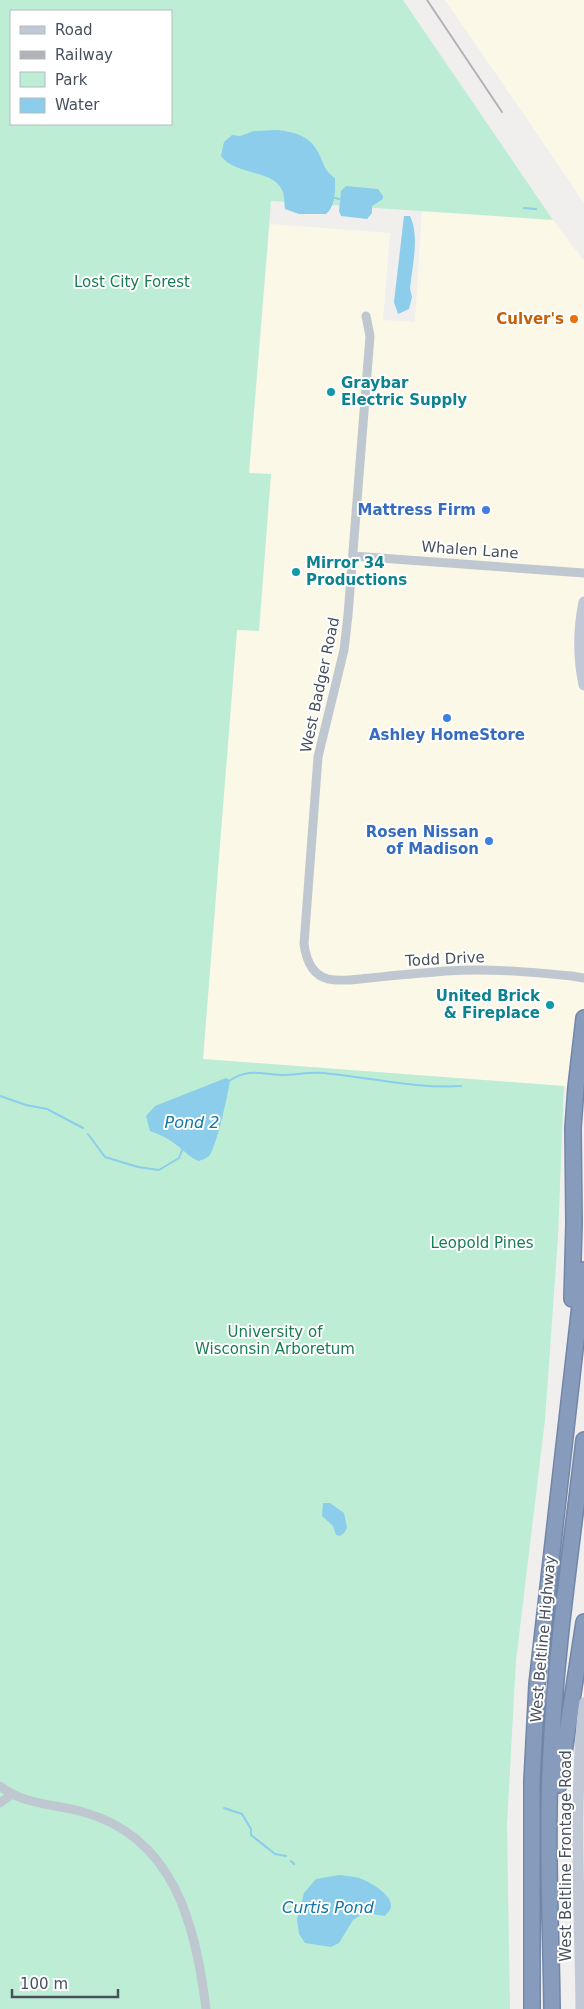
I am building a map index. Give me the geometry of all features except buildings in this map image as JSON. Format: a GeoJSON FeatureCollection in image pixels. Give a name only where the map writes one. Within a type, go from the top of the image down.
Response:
{"type":"FeatureCollection","features":[{"type":"Feature","properties":{"kind":"highway"},"geometry":{"type":"LineString","coordinates":[[566,1428],[574,1257],[574,1128],[584,1018]]}},
{"type":"Feature","properties":{"kind":"highway","name":"West Beltline Highway"},"geometry":{"type":"LineString","coordinates":[[532,2009],[531,1840],[534,1734],[541,1646],[584,1270]]}},
{"type":"Feature","properties":{"kind":"highway","name":"West Beltline Highway"},"geometry":{"type":"LineString","coordinates":[[552,2009],[551,1754],[555,1679],[584,1440]]}},
{"type":"Feature","properties":{"kind":"highway"},"geometry":{"type":"LineString","coordinates":[[550,1874],[561,1767],[584,1622]]}},
{"type":"Feature","properties":{"kind":"street","name":"West Badger Road"},"geometry":{"type":"LineString","coordinates":[[311,968],[305,956],[304,944],[318,757],[344,650],[370,336],[366,316]]}},
{"type":"Feature","properties":{"kind":"street","name":"Whalen Lane"},"geometry":{"type":"LineString","coordinates":[[353,556],[584,572]]}},
{"type":"Feature","properties":{"kind":"street"},"geometry":{"type":"LineString","coordinates":[[584,602],[579,642],[584,685]]}},
{"type":"Feature","properties":{"kind":"street","name":"Todd Drive"},"geometry":{"type":"LineString","coordinates":[[311,968],[320,976],[339,980],[447,971],[484,970],[584,978]]}},
{"type":"Feature","properties":{"kind":"street","name":"West Beltline Frontage Road"},"geometry":{"type":"LineString","coordinates":[[582,2008],[580,1785],[584,1703]]}},
{"type":"Feature","properties":{"kind":"street"},"geometry":{"type":"LineString","coordinates":[[0,1786],[12,1794],[41,1804],[84,1812],[106,1820],[119,1827],[145,1847],[164,1870],[184,1907],[199,1956],[206,2009]]}},
{"type":"Feature","properties":{"kind":"street"},"geometry":{"type":"LineString","coordinates":[[0,1803],[12,1794]]}},
{"type":"Feature","properties":{"kind":"shaded area"},"geometry":{"type":"Polygon","coordinates":[[[445,0],[584,0],[584,203],[523,113],[445,0]]]}},
{"type":"Feature","properties":{"kind":"shaded area"},"geometry":{"type":"Polygon","coordinates":[[[422,210],[553,220],[584,261],[584,1018],[576,1087],[203,1059],[237,629],[259,630],[271,474],[249,473],[270,224],[390,233],[383,320],[415,322],[422,210]]]}},
{"type":"Feature","properties":{"kind":"green space","name":"University of Wisconsin Arboretum"},"geometry":{"type":"Polygon","coordinates":[[[0,0],[403,0],[553,220],[271,201],[249,473],[271,474],[259,631],[237,630],[203,1059],[564,1086],[558,1237],[545,1420],[516,1661],[507,1824],[510,2009],[0,2009],[0,0]]]}},
{"type":"Feature","properties":{"kind":"water"},"geometry":{"type":"Polygon","coordinates":[[[278,130],[296,134],[311,142],[326,170],[335,178],[335,193],[332,207],[326,214],[299,214],[285,209],[283,192],[277,183],[263,175],[236,167],[221,156],[224,142],[232,135],[240,136],[254,131],[278,130]]]}},
{"type":"Feature","properties":{"kind":"water"},"geometry":{"type":"Polygon","coordinates":[[[346,186],[378,189],[383,199],[372,206],[372,213],[367,219],[341,216],[339,211],[341,191],[346,186]]]}},
{"type":"Feature","properties":{"kind":"water"},"geometry":{"type":"Polygon","coordinates":[[[404,216],[410,216],[415,242],[410,289],[412,297],[409,309],[398,314],[394,302],[404,216]]]}},
{"type":"Feature","properties":{"kind":"water","name":"Pond 2"},"geometry":{"type":"Polygon","coordinates":[[[226,1078],[230,1080],[225,1108],[219,1131],[208,1157],[199,1161],[196,1160],[169,1139],[150,1131],[146,1116],[155,1106],[226,1078]]]}},
{"type":"Feature","properties":{"kind":"water"},"geometry":{"type":"Polygon","coordinates":[[[323,1503],[330,1503],[344,1513],[347,1528],[340,1536],[336,1535],[333,1526],[322,1516],[323,1503]]]}},
{"type":"Feature","properties":{"kind":"water","name":"Curtis Pond"},"geometry":{"type":"Polygon","coordinates":[[[339,1875],[359,1878],[373,1885],[388,1897],[390,1909],[385,1916],[364,1913],[353,1920],[339,1943],[331,1947],[305,1943],[299,1934],[297,1919],[304,1893],[316,1879],[339,1875]]]}},
{"type":"Feature","properties":{"kind":"waterway"},"geometry":{"type":"LineString","coordinates":[[335,198],[339,199]]}},
{"type":"Feature","properties":{"kind":"waterway"},"geometry":{"type":"LineString","coordinates":[[524,208],[536,209]]}},
{"type":"Feature","properties":{"kind":"waterway"},"geometry":{"type":"LineString","coordinates":[[229,1081],[249,1073],[281,1075],[318,1073],[427,1086],[461,1086]]}},
{"type":"Feature","properties":{"kind":"waterway"},"geometry":{"type":"LineString","coordinates":[[0,1096],[26,1105],[47,1109],[83,1128]]}},
{"type":"Feature","properties":{"kind":"waterway"},"geometry":{"type":"LineString","coordinates":[[88,1134],[105,1157],[138,1167],[159,1170],[179,1158],[183,1148]]}},
{"type":"Feature","properties":{"kind":"waterway"},"geometry":{"type":"LineString","coordinates":[[224,1808],[242,1814],[251,1829],[251,1835],[275,1854],[286,1856]]}},
{"type":"Feature","properties":{"kind":"waterway"},"geometry":{"type":"LineString","coordinates":[[291,1861],[294,1864]]}},
{"type":"Feature","properties":{"kind":"railway"},"geometry":{"type":"LineString","coordinates":[[427,0],[502,112]]}},
{"type":"Feature","properties":{"kind":"place","name":"Culver's"},"geometry":{"type":"Point","coordinates":[574,319]}},
{"type":"Feature","properties":{"kind":"place","name":"Graybar Electric Supply"},"geometry":{"type":"Point","coordinates":[331,392]}},
{"type":"Feature","properties":{"kind":"place","name":"Mattress Firm"},"geometry":{"type":"Point","coordinates":[486,510]}},
{"type":"Feature","properties":{"kind":"place","name":"Mirror 34 Productions"},"geometry":{"type":"Point","coordinates":[296,572]}},
{"type":"Feature","properties":{"kind":"place","name":"Ashley HomeStore"},"geometry":{"type":"Point","coordinates":[447,718]}},
{"type":"Feature","properties":{"kind":"place","name":"Rosen Nissan of Madison"},"geometry":{"type":"Point","coordinates":[489,841]}},
{"type":"Feature","properties":{"kind":"place","name":"United Brick & Fireplace"},"geometry":{"type":"Point","coordinates":[550,1005]}},
{"type":"Feature","properties":{"kind":"park label","name":"Lost City Forest"},"geometry":{"type":"Point","coordinates":[132,282]}},
{"type":"Feature","properties":{"kind":"park label","name":"Leopold Pines"},"geometry":{"type":"Point","coordinates":[482,1243]}}]}
